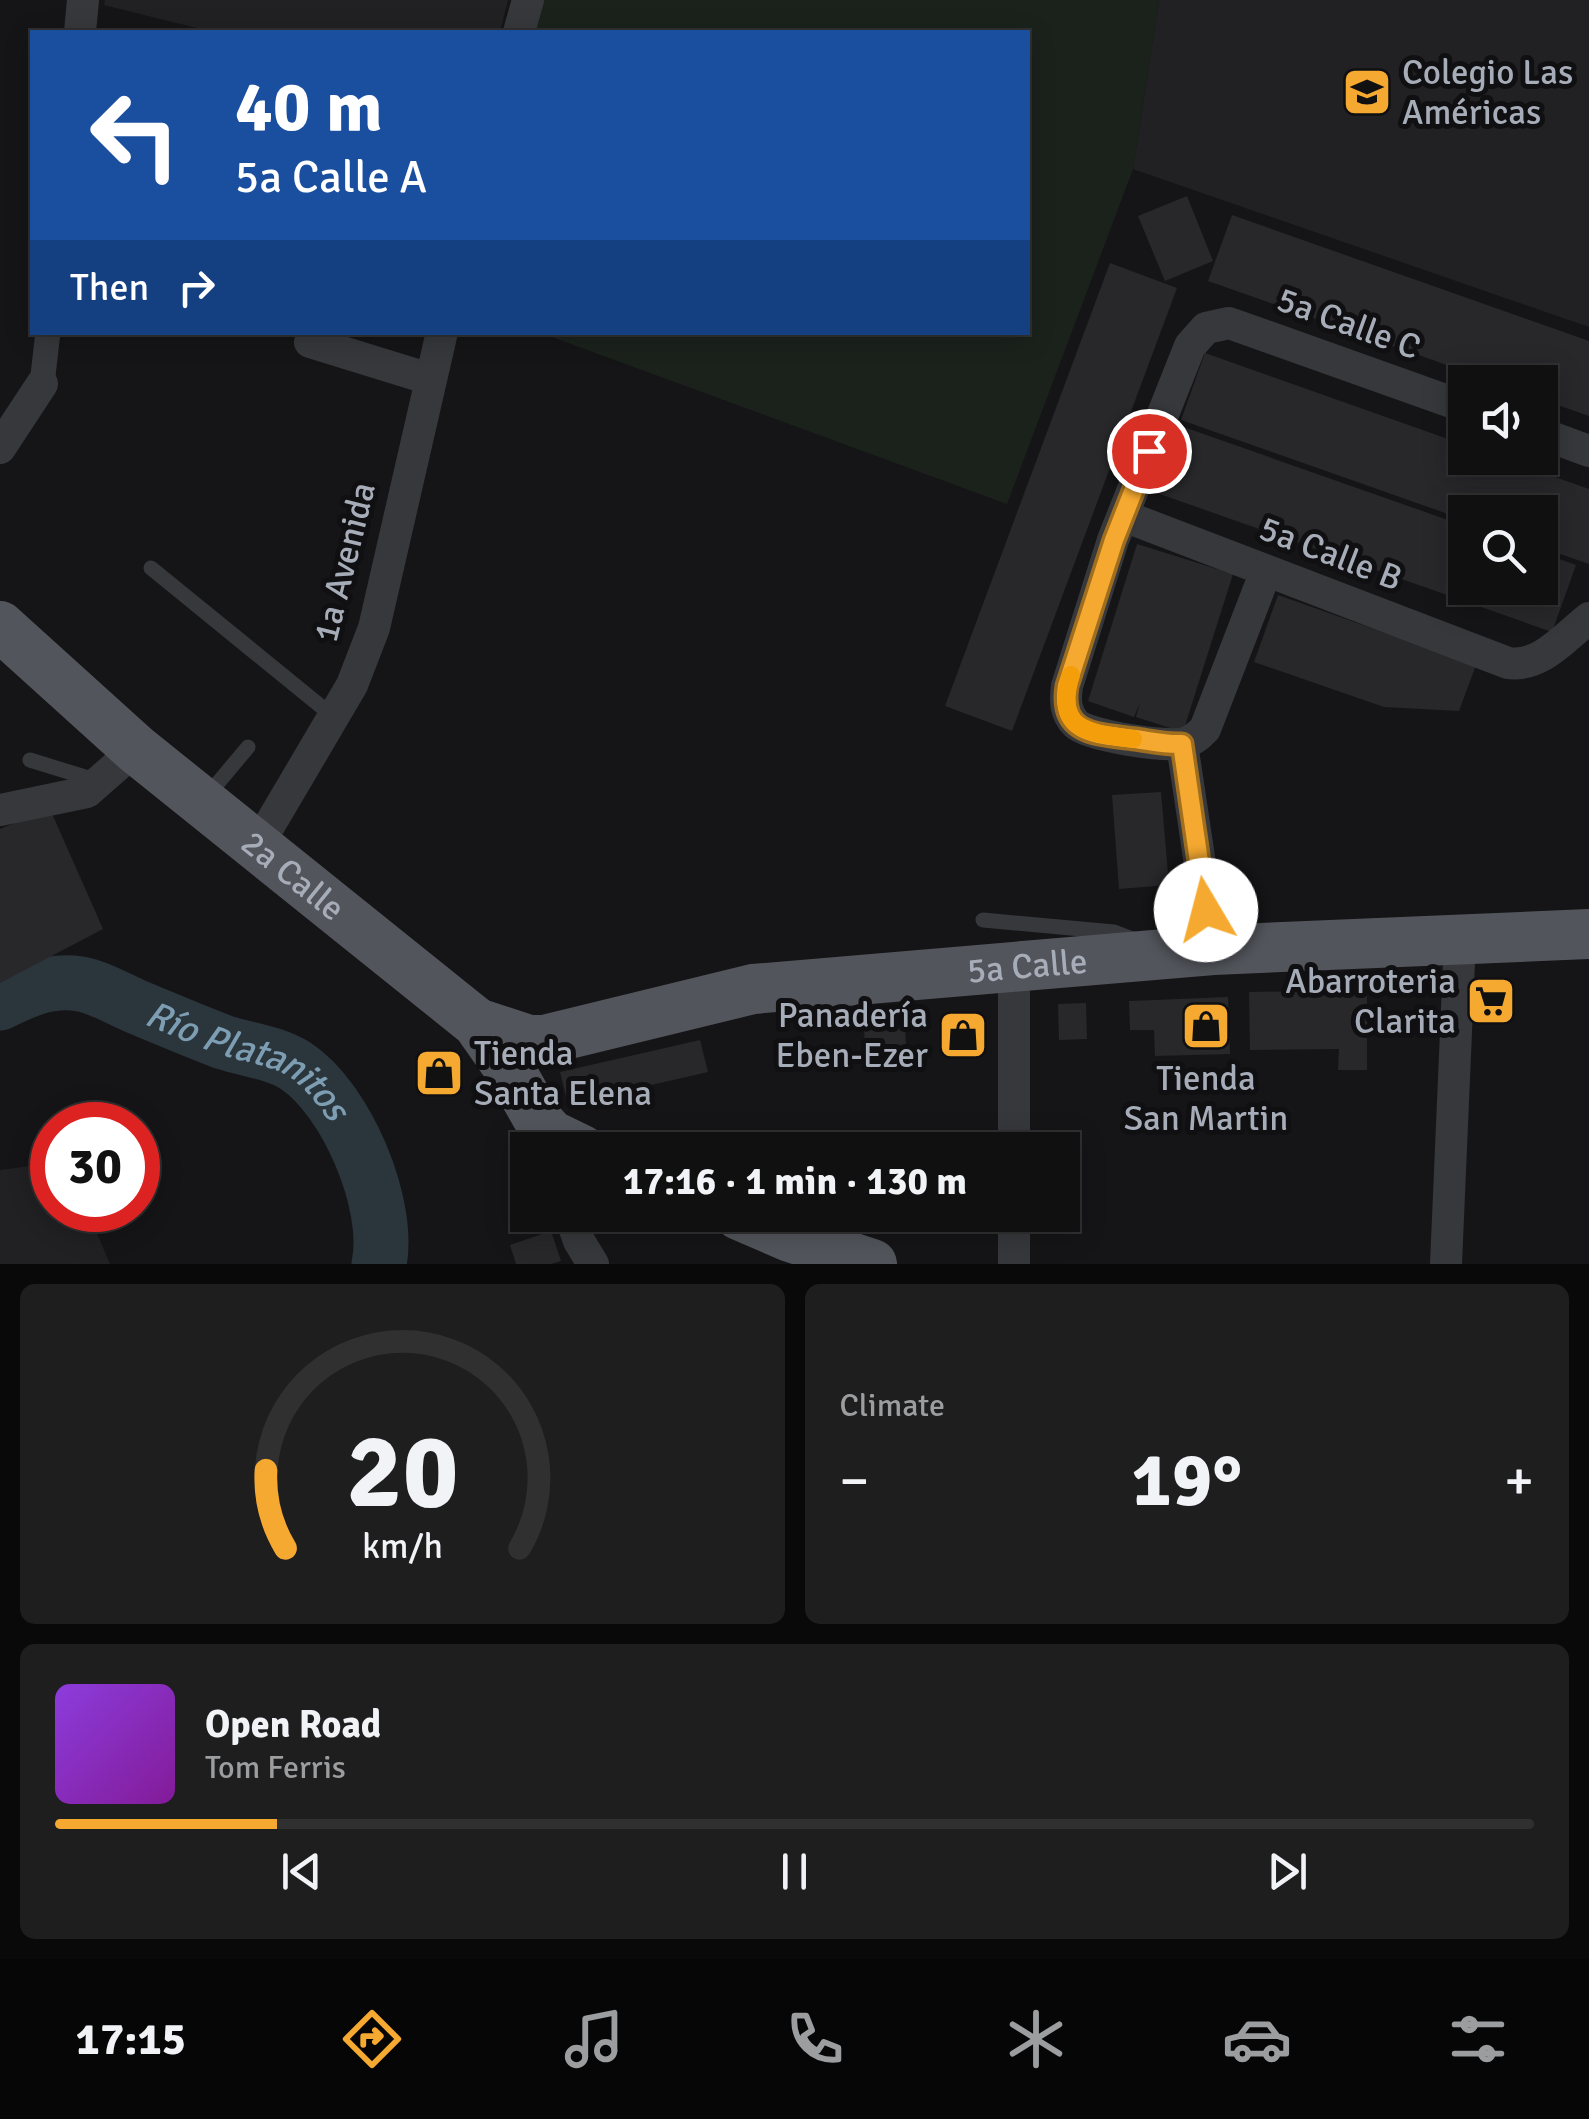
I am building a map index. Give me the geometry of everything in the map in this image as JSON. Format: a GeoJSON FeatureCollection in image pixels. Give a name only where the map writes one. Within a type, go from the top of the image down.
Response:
{"type":"FeatureCollection","features":[{"type":"Feature","properties":{"kind":"main road","name":"2a Calle"},"geometry":{"type":"LineString","coordinates":[[0,626],[118,766],[202,803],[476,1023],[553,1132]]}},
{"type":"Feature","properties":{"kind":"main road","name":"5a Calle"},"geometry":{"type":"LineString","coordinates":[[476,1023],[530,1040],[544,1040],[753,988],[1213,950],[1589,934]]}},
{"type":"Feature","properties":{"kind":"main road"},"geometry":{"type":"LineString","coordinates":[[544,1040],[527,1077],[554,1132]]}},
{"type":"Feature","properties":{"kind":"main road"},"geometry":{"type":"LineString","coordinates":[[778,1232],[872,1264]]}},
{"type":"Feature","properties":{"kind":"street"},"geometry":{"type":"LineString","coordinates":[[80,30],[84,0]]}},
{"type":"Feature","properties":{"kind":"street"},"geometry":{"type":"LineString","coordinates":[[520,30],[528,0]]}},
{"type":"Feature","properties":{"kind":"street","name":"5a Calle C"},"geometry":{"type":"LineString","coordinates":[[1118,531],[1190,346],[1206,328],[1229,324],[1448,401]]}},
{"type":"Feature","properties":{"kind":"street"},"geometry":{"type":"LineString","coordinates":[[0,448],[42,384],[48,335]]}},
{"type":"Feature","properties":{"kind":"street"},"geometry":{"type":"LineString","coordinates":[[312,335],[310,342],[430,379]]}},
{"type":"Feature","properties":{"kind":"street","name":"1a Avenida"},"geometry":{"type":"LineString","coordinates":[[256,848],[352,685],[374,628],[441,335]]}},
{"type":"Feature","properties":{"kind":"street"},"geometry":{"type":"LineString","coordinates":[[1558,440],[1589,451]]}},
{"type":"Feature","properties":{"kind":"street"},"geometry":{"type":"LineString","coordinates":[[1118,531],[1067,686],[1066,709],[1071,720],[1090,733],[1182,744],[1197,737],[1205,729],[1266,571]]}},
{"type":"Feature","properties":{"kind":"street","name":"5a Calle B"},"geometry":{"type":"LineString","coordinates":[[1118,531],[1266,571],[1508,663],[1519,665],[1541,657],[1589,618]]}},
{"type":"Feature","properties":{"kind":"street"},"geometry":{"type":"LineString","coordinates":[[1182,744],[1213,950]]}},
{"type":"Feature","properties":{"kind":"street"},"geometry":{"type":"LineString","coordinates":[[0,810],[76,795],[118,766]]}},
{"type":"Feature","properties":{"kind":"street"},"geometry":{"type":"LineString","coordinates":[[1446,1264],[1460,939]]}},
{"type":"Feature","properties":{"kind":"street"},"geometry":{"type":"LineString","coordinates":[[1014,964],[1014,1132]]}},
{"type":"Feature","properties":{"kind":"street"},"geometry":{"type":"LineString","coordinates":[[576,1232],[594,1264]]}},
{"type":"Feature","properties":{"kind":"street"},"geometry":{"type":"LineString","coordinates":[[1014,1232],[1014,1264]]}},
{"type":"Feature","properties":{"kind":"lane"},"geometry":{"type":"LineString","coordinates":[[151,568],[334,716]]}},
{"type":"Feature","properties":{"kind":"lane"},"geometry":{"type":"LineString","coordinates":[[202,803],[248,747]]}},
{"type":"Feature","properties":{"kind":"lane"},"geometry":{"type":"LineString","coordinates":[[30,760],[86,775],[118,766]]}},
{"type":"Feature","properties":{"kind":"lane"},"geometry":{"type":"LineString","coordinates":[[983,920],[1114,932],[1138,941],[1154,954]]}},
{"type":"Feature","properties":{"kind":"shaded area"},"geometry":{"type":"Polygon","coordinates":[[[105,0],[508,0],[500,30],[205,30],[104,5],[105,0]]]}},
{"type":"Feature","properties":{"kind":"shaded area"},"geometry":{"type":"Polygon","coordinates":[[[543,0],[1159,0],[1133,169],[1007,504],[546,335],[1030,335],[1030,30],[535,30],[543,0]]]}},
{"type":"Feature","properties":{"kind":"shaded area","name":"Colegio Las Américas"},"geometry":{"type":"Polygon","coordinates":[[[1159,0],[1589,0],[1589,327],[1133,169],[1159,0]]]}},
{"type":"Feature","properties":{"kind":"shaded area"},"geometry":{"type":"Polygon","coordinates":[[[30,1166],[30,1232],[96,1232],[110,1264],[0,1264],[0,1170],[30,1166]]]}},
{"type":"Feature","properties":{"kind":"building"},"geometry":{"type":"Polygon","coordinates":[[[1187,196],[1213,261],[1165,281],[1138,216],[1187,196]]]}},
{"type":"Feature","properties":{"kind":"building"},"geometry":{"type":"Polygon","coordinates":[[[1232,215],[1589,341],[1589,416],[1558,405],[1558,365],[1448,365],[1208,281],[1232,215]]]}},
{"type":"Feature","properties":{"kind":"building"},"geometry":{"type":"Polygon","coordinates":[[[1110,263],[1177,288],[1012,731],[945,706],[1110,263]]]}},
{"type":"Feature","properties":{"kind":"building"},"geometry":{"type":"Polygon","coordinates":[[[1205,353],[1448,439],[1448,475],[1549,475],[1589,489],[1589,564],[1558,553],[1558,495],[1448,495],[1448,514],[1181,420],[1205,353]]]}},
{"type":"Feature","properties":{"kind":"building"},"geometry":{"type":"Polygon","coordinates":[[[1178,425],[1448,520],[1448,595],[1154,492],[1178,425]]]}},
{"type":"Feature","properties":{"kind":"building"},"geometry":{"type":"Polygon","coordinates":[[[1137,544],[1233,574],[1183,732],[1136,717],[1140,703],[1134,717],[1088,701],[1137,544]]]}},
{"type":"Feature","properties":{"kind":"building"},"geometry":{"type":"Polygon","coordinates":[[[1558,558],[1576,565],[1552,632],[1475,605],[1558,605],[1558,558]]]}},
{"type":"Feature","properties":{"kind":"building"},"geometry":{"type":"Polygon","coordinates":[[[1278,595],[1476,665],[1459,711],[1384,707],[1254,662],[1278,595]]]}},
{"type":"Feature","properties":{"kind":"building"},"geometry":{"type":"Polygon","coordinates":[[[1161,792],[1169,885],[1119,889],[1112,795],[1161,792]]]}},
{"type":"Feature","properties":{"kind":"building"},"geometry":{"type":"Polygon","coordinates":[[[50,809],[103,929],[0,983],[0,829],[50,809]]]}},
{"type":"Feature","properties":{"kind":"building","name":"Abarroteria Clarita"},"geometry":{"type":"Polygon","coordinates":[[[1510,988],[1511,1013],[1472,1014],[1471,990],[1510,988]]]}},
{"type":"Feature","properties":{"kind":"building"},"geometry":{"type":"Polygon","coordinates":[[[1367,990],[1367,1070],[1338,1070],[1339,1049],[1250,1050],[1249,992],[1367,990]]]}},
{"type":"Feature","properties":{"kind":"building"},"geometry":{"type":"Polygon","coordinates":[[[1228,997],[1230,1054],[1155,1056],[1154,1030],[1130,1030],[1129,1001],[1228,997]]]}},
{"type":"Feature","properties":{"kind":"building"},"geometry":{"type":"Polygon","coordinates":[[[1086,1003],[1087,1039],[1059,1040],[1058,1004],[1086,1003]]]}},
{"type":"Feature","properties":{"kind":"building","name":"Panadería Eben-Ezer"},"geometry":{"type":"Polygon","coordinates":[[[980,1019],[981,1049],[947,1051],[946,1021],[980,1019]]]}},
{"type":"Feature","properties":{"kind":"building"},"geometry":{"type":"Polygon","coordinates":[[[905,1023],[906,1047],[865,1050],[864,1026],[905,1023]]]}},
{"type":"Feature","properties":{"kind":"building"},"geometry":{"type":"Polygon","coordinates":[[[700,1040],[708,1072],[568,1104],[560,1072],[700,1040]]]}},
{"type":"Feature","properties":{"kind":"building","name":"Tienda Santa Elena"},"geometry":{"type":"Polygon","coordinates":[[[439,1052],[460,1077],[439,1094],[419,1069],[439,1052]]]}},
{"type":"Feature","properties":{"kind":"building"},"geometry":{"type":"Polygon","coordinates":[[[551,1232],[561,1261],[516,1264],[510,1245],[551,1232]]]}},
{"type":"Feature","properties":{"kind":"waterway","name":"Río Platanitos"},"geometry":{"type":"LineString","coordinates":[[0,1003],[44,985],[81,984],[223,1042],[270,1054],[296,1066],[332,1103],[361,1156],[378,1213],[379,1264]]}},
{"type":"Feature","properties":{"kind":"slow traffic"},"geometry":{"type":"LineString","coordinates":[[1071,675],[1065,698],[1071,720],[1090,733],[1133,739]]}},
{"type":"Feature","properties":{"kind":"place","name":"Colegio Las Américas"},"geometry":{"type":"Point","coordinates":[1367,92]}},
{"type":"Feature","properties":{"kind":"place","name":"Abarroteria Clarita"},"geometry":{"type":"Point","coordinates":[1491,1001]}},
{"type":"Feature","properties":{"kind":"place","name":"Tienda San Martin"},"geometry":{"type":"Point","coordinates":[1206,1026]}},
{"type":"Feature","properties":{"kind":"place","name":"Panadería Eben-Ezer"},"geometry":{"type":"Point","coordinates":[963,1035]}},
{"type":"Feature","properties":{"kind":"place","name":"Tienda Santa Elena"},"geometry":{"type":"Point","coordinates":[439,1073]}},
{"type":"Feature","properties":{"kind":"route"},"geometry":{"type":"LineString","coordinates":[[1149,451],[1114,540],[1067,686],[1066,709],[1071,720],[1090,733],[1182,744],[1206,910]]}}]}
